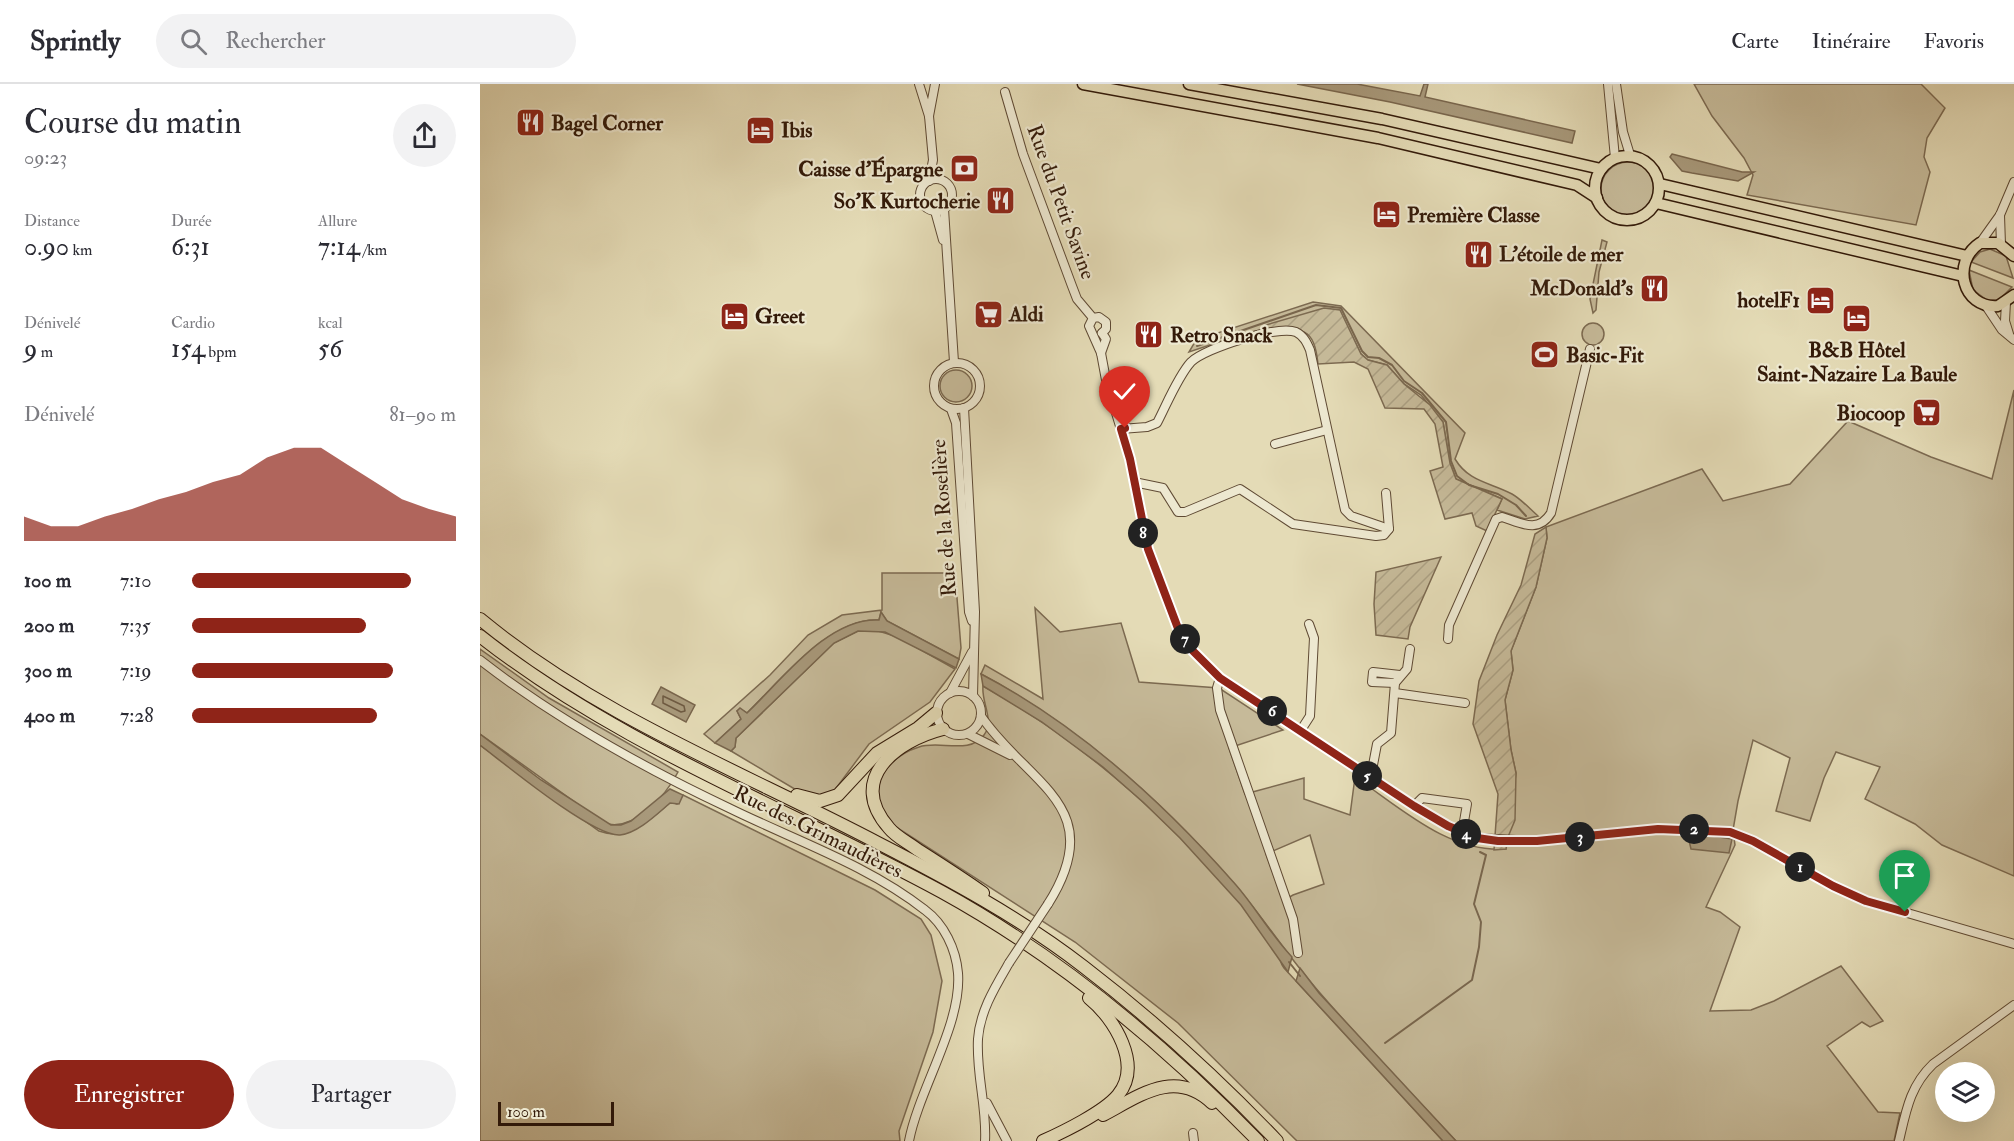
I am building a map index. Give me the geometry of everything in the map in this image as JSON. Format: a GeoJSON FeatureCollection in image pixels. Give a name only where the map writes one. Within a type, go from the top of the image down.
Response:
{"type":"FeatureCollection","features":[{"type":"Feature","properties":{"kind":"highway"},"geometry":{"type":"LineString","coordinates":[[480,619],[582,690],[661,736],[907,858],[1010,917],[1083,965],[1158,1027],[1202,1065],[1277,1141]]}},
{"type":"Feature","properties":{"kind":"highway"},"geometry":{"type":"LineString","coordinates":[[480,636],[542,681],[641,741],[945,894],[1055,965],[1149,1038],[1198,1081],[1258,1141]]}},
{"type":"Feature","properties":{"kind":"highway"},"geometry":{"type":"LineString","coordinates":[[744,777],[758,777],[808,800],[831,799],[838,795],[877,753],[918,728],[936,713]]}},
{"type":"Feature","properties":{"kind":"highway"},"geometry":{"type":"LineString","coordinates":[[943,729],[927,733],[908,743],[883,762],[873,786],[878,814],[890,830],[998,903],[1010,917]]}},
{"type":"Feature","properties":{"kind":"highway"},"geometry":{"type":"LineString","coordinates":[[1043,1141],[1110,1103],[1124,1087],[1127,1072],[1122,1041],[1111,1022],[1092,1001],[1058,974],[1055,965]]}},
{"type":"Feature","properties":{"kind":"highway"},"geometry":{"type":"LineString","coordinates":[[1058,1141],[1161,1085],[1175,1085],[1208,1099],[1250,1141]]}},
{"type":"Feature","properties":{"kind":"main road"},"geometry":{"type":"LineString","coordinates":[[1083,84],[1378,138],[1577,185],[1597,198]]}},
{"type":"Feature","properties":{"kind":"main road"},"geometry":{"type":"LineString","coordinates":[[1190,84],[1382,119],[1601,169]]}},
{"type":"Feature","properties":{"kind":"main road"},"geometry":{"type":"LineString","coordinates":[[1630,155],[1647,161],[1658,175],[1660,184],[1656,203],[1643,216],[1624,220],[1604,211],[1597,198],[1596,180],[1601,169],[1615,158],[1630,155]]}},
{"type":"Feature","properties":{"kind":"main road"},"geometry":{"type":"LineString","coordinates":[[1660,184],[1967,256]]}},
{"type":"Feature","properties":{"kind":"main road"},"geometry":{"type":"LineString","coordinates":[[1656,203],[1963,276]]}},
{"type":"Feature","properties":{"kind":"main road"},"geometry":{"type":"LineString","coordinates":[[2010,299],[1998,306],[1986,306],[1970,295],[1963,276],[1967,256],[1980,243],[2001,245],[2014,255]]}},
{"type":"Feature","properties":{"kind":"street"},"geometry":{"type":"LineString","coordinates":[[919,84],[929,116],[933,160],[929,181],[921,189],[921,198],[925,206],[940,210]]}},
{"type":"Feature","properties":{"kind":"street"},"geometry":{"type":"LineString","coordinates":[[929,116],[935,84]]}},
{"type":"Feature","properties":{"kind":"street"},"geometry":{"type":"LineString","coordinates":[[1608,84],[1615,158]]}},
{"type":"Feature","properties":{"kind":"street"},"geometry":{"type":"LineString","coordinates":[[1616,84],[1623,132],[1630,155]]}},
{"type":"Feature","properties":{"kind":"street","name":"Rue du Petit Savine"},"geometry":{"type":"LineString","coordinates":[[1005,92],[1035,187],[1077,299],[1094,318]]}},
{"type":"Feature","properties":{"kind":"street"},"geometry":{"type":"LineString","coordinates":[[933,160],[942,180],[949,186],[952,194],[951,202],[940,210]]}},
{"type":"Feature","properties":{"kind":"street"},"geometry":{"type":"LineString","coordinates":[[929,181],[942,180]]}},
{"type":"Feature","properties":{"kind":"street"},"geometry":{"type":"LineString","coordinates":[[1980,243],[2000,215],[2013,186]]}},
{"type":"Feature","properties":{"kind":"street"},"geometry":{"type":"LineString","coordinates":[[940,210],[954,362]]}},
{"type":"Feature","properties":{"kind":"street"},"geometry":{"type":"LineString","coordinates":[[2000,215],[2001,245]]}},
{"type":"Feature","properties":{"kind":"street"},"geometry":{"type":"LineString","coordinates":[[2010,299],[2005,321],[2012,338]]}},
{"type":"Feature","properties":{"kind":"street"},"geometry":{"type":"LineString","coordinates":[[1986,306],[2012,338]]}},
{"type":"Feature","properties":{"kind":"street","name":"Rue du Petit Savine"},"geometry":{"type":"LineString","coordinates":[[1098,333],[1106,329],[1106,322],[1100,317],[1094,318],[1089,326],[1098,333],[1102,366],[1121,429],[1148,549],[1179,631],[1193,651],[1220,678],[1364,774],[1462,833],[1498,841],[1537,841],[1658,829],[1730,832],[1753,841],[1833,886],[1866,901],[2014,945]]}},
{"type":"Feature","properties":{"kind":"street"},"geometry":{"type":"LineString","coordinates":[[1121,429],[1147,427],[1157,423],[1191,363],[1207,351],[1277,332],[1299,334],[1310,350],[1326,430],[1348,513],[1389,529]]}},
{"type":"Feature","properties":{"kind":"street"},"geometry":{"type":"LineString","coordinates":[[1448,639],[1449,625],[1496,519],[1502,517],[1523,525],[1537,526],[1551,513],[1590,349]]}},
{"type":"Feature","properties":{"kind":"street"},"geometry":{"type":"LineString","coordinates":[[954,362],[969,365],[980,381],[978,397],[964,408],[951,409],[938,399],[934,381],[944,366],[954,362]]}},
{"type":"Feature","properties":{"kind":"street","name":"Rue de la Roselière"},"geometry":{"type":"LineString","coordinates":[[964,408],[975,612],[973,696]]}},
{"type":"Feature","properties":{"kind":"street","name":"Rue de la Roselière"},"geometry":{"type":"LineString","coordinates":[[951,409],[956,423],[969,612],[973,625]]}},
{"type":"Feature","properties":{"kind":"street"},"geometry":{"type":"LineString","coordinates":[[1275,444],[1326,430]]}},
{"type":"Feature","properties":{"kind":"street"},"geometry":{"type":"LineString","coordinates":[[1134,482],[1163,488],[1178,512],[1185,512],[1240,489],[1293,524],[1306,528],[1376,536],[1384,535],[1389,529],[1386,493]]}},
{"type":"Feature","properties":{"kind":"street"},"geometry":{"type":"LineString","coordinates":[[1301,730],[1310,716],[1314,638],[1309,624]]}},
{"type":"Feature","properties":{"kind":"street"},"geometry":{"type":"LineString","coordinates":[[1364,774],[1373,765],[1377,744],[1390,733],[1397,679],[1407,669],[1410,649]]}},
{"type":"Feature","properties":{"kind":"street","name":"Rue de la Roselière"},"geometry":{"type":"LineString","coordinates":[[950,693],[973,652]]}},
{"type":"Feature","properties":{"kind":"street","name":"Rue des Grimaudières"},"geometry":{"type":"LineString","coordinates":[[480,660],[512,685],[601,741],[726,807],[885,882],[927,911],[942,928],[951,945],[958,974],[957,991],[953,1013],[913,1120],[909,1141]]}},
{"type":"Feature","properties":{"kind":"street"},"geometry":{"type":"LineString","coordinates":[[1220,678],[1217,688],[1220,710],[1293,919],[1298,953]]}},
{"type":"Feature","properties":{"kind":"street"},"geometry":{"type":"LineString","coordinates":[[962,691],[973,696],[981,709],[981,716],[974,730],[968,734],[955,736],[943,729],[936,713],[940,701],[950,693],[962,691]]}},
{"type":"Feature","properties":{"kind":"street"},"geometry":{"type":"LineString","coordinates":[[1395,693],[1465,703]]}},
{"type":"Feature","properties":{"kind":"street"},"geometry":{"type":"LineString","coordinates":[[981,716],[1018,760],[1053,792],[1064,810],[1070,832],[1069,854],[1064,873],[1048,904],[986,1003],[981,1020],[978,1038],[985,1141]]}},
{"type":"Feature","properties":{"kind":"street"},"geometry":{"type":"LineString","coordinates":[[968,734],[1018,760]]}},
{"type":"Feature","properties":{"kind":"street"},"geometry":{"type":"LineString","coordinates":[[1414,806],[1422,798],[1467,804],[1462,833]]}},
{"type":"Feature","properties":{"kind":"street"},"geometry":{"type":"LineString","coordinates":[[1899,1141],[1910,1094],[1921,1075],[2014,1005]]}},
{"type":"Feature","properties":{"kind":"street"},"geometry":{"type":"LineString","coordinates":[[982,1088],[992,1116],[1006,1141],[998,1141]]}},
{"type":"Feature","properties":{"kind":"shaded area"},"geometry":{"type":"Polygon","coordinates":[[[1694,84],[1921,84],[1945,108],[1927,138],[1924,157],[1930,172],[1916,225],[1747,195],[1753,175],[1744,158],[1712,116],[1694,84]]]}},
{"type":"Feature","properties":{"kind":"shaded area"},"geometry":{"type":"Polygon","coordinates":[[[1623,162],[1633,162],[1647,170],[1653,179],[1655,189],[1653,199],[1647,208],[1633,216],[1623,216],[1606,204],[1601,194],[1601,184],[1613,167],[1623,162]]]}},
{"type":"Feature","properties":{"kind":"shaded area"},"geometry":{"type":"Polygon","coordinates":[[[1602,240],[1607,242],[1599,272],[1596,310],[1593,313],[1590,299],[1602,240]]]}},
{"type":"Feature","properties":{"kind":"shaded area"},"geometry":{"type":"Polygon","coordinates":[[[1990,249],[2006,256],[2013,278],[1971,262],[1980,252],[1990,249]]]}},
{"type":"Feature","properties":{"kind":"shaded area"},"geometry":{"type":"Polygon","coordinates":[[[1969,270],[2012,287],[1999,300],[1987,300],[1973,290],[1969,270]]]}},
{"type":"Feature","properties":{"kind":"shaded area"},"geometry":{"type":"Polygon","coordinates":[[[1313,302],[1341,306],[1465,433],[1455,459],[1461,467],[1480,481],[1512,494],[1538,516],[1525,519],[1497,510],[1502,499],[1456,479],[1450,463],[1443,422],[1421,395],[1404,384],[1387,365],[1368,360],[1361,354],[1339,310],[1237,336],[1189,352],[1196,340],[1313,302]]]}},
{"type":"Feature","properties":{"kind":"shaded area"},"geometry":{"type":"Polygon","coordinates":[[[1324,308],[1340,310],[1361,354],[1368,360],[1387,365],[1404,384],[1430,405],[1443,422],[1450,463],[1456,479],[1502,499],[1487,531],[1476,526],[1472,513],[1445,519],[1430,471],[1443,467],[1435,424],[1424,409],[1385,408],[1368,369],[1354,362],[1318,364],[1313,342],[1304,332],[1297,330],[1267,331],[1266,325],[1324,308]]]}},
{"type":"Feature","properties":{"kind":"shaded area"},"geometry":{"type":"Polygon","coordinates":[[[1593,323],[1601,326],[1604,334],[1601,342],[1593,345],[1585,342],[1582,334],[1585,326],[1593,323]]]}},
{"type":"Feature","properties":{"kind":"shaded area"},"geometry":{"type":"Polygon","coordinates":[[[956,370],[967,375],[972,386],[967,397],[956,402],[945,397],[940,386],[945,375],[956,370]]]}},
{"type":"Feature","properties":{"kind":"shaded area"},"geometry":{"type":"Polygon","coordinates":[[[2014,390],[2014,876],[1942,845],[1915,824],[1865,799],[1880,767],[1836,752],[1824,778],[1810,821],[1776,811],[1790,758],[1753,740],[1733,830],[1735,845],[1706,907],[1720,912],[1740,927],[1710,1011],[1751,1010],[1774,1001],[1841,966],[1883,1021],[1870,1027],[1862,1022],[1827,1046],[1878,1112],[1900,1113],[1894,1141],[1456,1141],[1308,979],[1242,893],[1174,820],[1145,792],[1083,740],[1016,694],[981,674],[985,665],[1043,699],[1035,608],[1060,632],[1121,623],[1139,682],[1219,688],[1283,730],[1229,748],[1245,794],[1304,778],[1304,799],[1350,815],[1355,777],[1426,826],[1445,836],[1464,844],[1506,849],[1516,773],[1505,700],[1513,670],[1511,651],[1536,587],[1547,538],[1546,527],[1702,469],[1723,501],[1790,484],[1848,421],[1931,457],[1992,479],[2014,390]],[[1310,835],[1266,854],[1283,901],[1324,884],[1310,835]]]}},
{"type":"Feature","properties":{"kind":"shaded area"},"geometry":{"type":"Polygon","coordinates":[[[1546,527],[1547,538],[1536,587],[1511,651],[1513,670],[1505,700],[1516,773],[1515,820],[1506,849],[1494,850],[1498,794],[1473,724],[1479,681],[1497,635],[1521,585],[1535,534],[1546,527]]]}},
{"type":"Feature","properties":{"kind":"shaded area"},"geometry":{"type":"Polygon","coordinates":[[[1441,557],[1410,627],[1408,639],[1376,635],[1374,604],[1376,572],[1441,557]]]}},
{"type":"Feature","properties":{"kind":"shaded area"},"geometry":{"type":"Polygon","coordinates":[[[882,573],[955,573],[961,648],[959,659],[887,621],[881,612],[879,620],[861,622],[842,629],[807,653],[747,713],[740,709],[737,711],[741,719],[715,743],[704,734],[770,675],[808,635],[842,615],[882,610],[882,573]]]}},
{"type":"Feature","properties":{"kind":"shaded area"},"geometry":{"type":"Polygon","coordinates":[[[875,630],[898,637],[955,669],[930,702],[869,744],[834,791],[816,796],[798,791],[731,751],[735,747],[736,738],[834,643],[858,631],[875,630]]]}},
{"type":"Feature","properties":{"kind":"shaded area"},"geometry":{"type":"Polygon","coordinates":[[[480,649],[549,698],[678,772],[666,791],[648,810],[637,817],[615,825],[604,823],[480,734],[480,649]]]}},
{"type":"Feature","properties":{"kind":"shaded area"},"geometry":{"type":"Polygon","coordinates":[[[983,686],[1055,731],[1089,756],[1122,783],[1184,841],[1246,910],[1277,952],[1284,968],[1443,1141],[1297,1141],[1178,1023],[1075,942],[896,827],[882,812],[878,799],[880,779],[885,770],[900,756],[919,747],[927,745],[963,746],[978,741],[987,730],[988,724],[983,686]]]}},
{"type":"Feature","properties":{"kind":"shaded area"},"geometry":{"type":"Polygon","coordinates":[[[480,745],[599,831],[620,834],[629,831],[647,822],[671,802],[677,804],[683,795],[875,890],[921,919],[931,935],[942,981],[933,1032],[899,1131],[900,1141],[480,1141],[480,745]]]}},
{"type":"Feature","properties":{"kind":"water"},"geometry":{"type":"Polygon","coordinates":[[[1297,84],[1357,84],[1420,96],[1424,84],[1428,84],[1425,97],[1575,131],[1572,143],[1390,102],[1297,84]]]}},
{"type":"Feature","properties":{"kind":"water"},"geometry":{"type":"Polygon","coordinates":[[[1672,154],[1742,172],[1754,172],[1738,181],[1682,171],[1670,157],[1672,154]]]}},
{"type":"Feature","properties":{"kind":"water"},"geometry":{"type":"Polygon","coordinates":[[[881,612],[887,621],[959,659],[956,668],[885,632],[858,631],[834,643],[736,738],[735,747],[731,751],[715,743],[741,719],[737,711],[740,708],[747,713],[791,668],[824,639],[860,622],[879,620],[881,612]]]}},
{"type":"Feature","properties":{"kind":"water"},"geometry":{"type":"Polygon","coordinates":[[[981,674],[1017,694],[1086,742],[1150,796],[1180,825],[1236,885],[1292,957],[1288,972],[1241,905],[1180,838],[1143,802],[1103,767],[1042,722],[983,686],[981,674]]]}},
{"type":"Feature","properties":{"kind":"water"},"geometry":{"type":"Polygon","coordinates":[[[661,687],[695,705],[686,722],[652,704],[661,687]]]}},
{"type":"Feature","properties":{"kind":"water"},"geometry":{"type":"Polygon","coordinates":[[[480,734],[541,780],[611,825],[621,825],[631,821],[670,789],[683,795],[679,804],[670,803],[634,831],[620,835],[607,832],[549,798],[480,745],[480,734]]]}},
{"type":"Feature","properties":{"kind":"water"},"geometry":{"type":"Polygon","coordinates":[[[1687,832],[1732,839],[1729,853],[1691,849],[1687,832]]]}},
{"type":"Feature","properties":{"kind":"water"},"geometry":{"type":"Polygon","coordinates":[[[1300,968],[1319,993],[1456,1141],[1443,1141],[1296,981],[1300,968]]]}},
{"type":"Feature","properties":{"kind":"waterway"},"geometry":{"type":"LineString","coordinates":[[1197,346],[1316,305],[1341,308],[1362,351],[1368,357],[1379,358],[1392,365],[1404,381],[1422,393],[1446,422],[1451,461],[1457,476],[1469,485],[1498,494],[1516,505],[1526,516]]}},
{"type":"Feature","properties":{"kind":"waterway"},"geometry":{"type":"LineString","coordinates":[[1385,1043],[1472,980],[1479,947],[1481,922],[1474,904],[1486,855],[1480,852]]}},
{"type":"Feature","properties":{"kind":"waterway"},"geometry":{"type":"LineString","coordinates":[[1289,962],[1300,976]]}},
{"type":"Feature","properties":{"kind":"place","name":"Bagel Corner"},"geometry":{"type":"Point","coordinates":[530,123]}},
{"type":"Feature","properties":{"kind":"place","name":"Ibis"},"geometry":{"type":"Point","coordinates":[760,130]}},
{"type":"Feature","properties":{"kind":"place","name":"Caisse d'Épargne"},"geometry":{"type":"Point","coordinates":[964,169]}},
{"type":"Feature","properties":{"kind":"place","name":"So'K Kurtocherie"},"geometry":{"type":"Point","coordinates":[1001,201]}},
{"type":"Feature","properties":{"kind":"place","name":"Première Classe"},"geometry":{"type":"Point","coordinates":[1386,215]}},
{"type":"Feature","properties":{"kind":"place","name":"L'étoile de mer"},"geometry":{"type":"Point","coordinates":[1478,254]}},
{"type":"Feature","properties":{"kind":"place","name":"McDonald's"},"geometry":{"type":"Point","coordinates":[1654,288]}},
{"type":"Feature","properties":{"kind":"place","name":"hotelF1"},"geometry":{"type":"Point","coordinates":[1821,300]}},
{"type":"Feature","properties":{"kind":"place","name":"Aldi"},"geometry":{"type":"Point","coordinates":[988,314]}},
{"type":"Feature","properties":{"kind":"place","name":"Greet"},"geometry":{"type":"Point","coordinates":[734,316]}},
{"type":"Feature","properties":{"kind":"place","name":"B&B Hôtel Saint-Nazaire La Baule"},"geometry":{"type":"Point","coordinates":[1857,319]}},
{"type":"Feature","properties":{"kind":"place","name":"Retro Snack"},"geometry":{"type":"Point","coordinates":[1149,335]}},
{"type":"Feature","properties":{"kind":"place","name":"Basic-Fit"},"geometry":{"type":"Point","coordinates":[1545,355]}},
{"type":"Feature","properties":{"kind":"place","name":"Biocoop"},"geometry":{"type":"Point","coordinates":[1926,413]}},
{"type":"Feature","properties":{"kind":"route"},"geometry":{"type":"LineString","coordinates":[[1125,428],[1121,429],[1130,459],[1141,525],[1148,549],[1179,631],[1193,651],[1220,678],[1414,806],[1462,833],[1498,841],[1537,841],[1658,829],[1730,832],[1753,841],[1833,886],[1866,901],[1905,912]]}}]}
